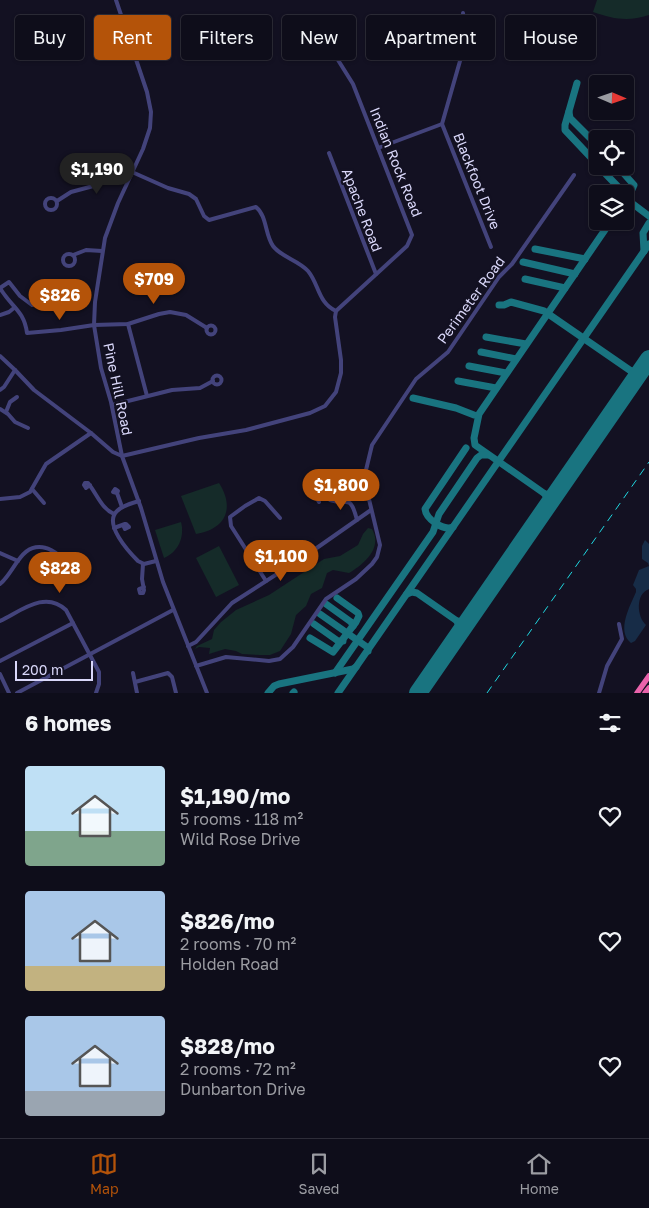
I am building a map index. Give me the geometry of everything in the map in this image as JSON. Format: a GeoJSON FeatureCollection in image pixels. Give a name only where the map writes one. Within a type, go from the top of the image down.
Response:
{"type":"FeatureCollection","features":[{"type":"Feature","properties":{"kind":"highway"},"geometry":{"type":"LineString","coordinates":[[637,693],[649,676]]}},
{"type":"Feature","properties":{"kind":"highway"},"geometry":{"type":"LineString","coordinates":[[645,693],[649,688]]}},
{"type":"Feature","properties":{"kind":"street","name":"Pine Hill Road"},"geometry":{"type":"LineString","coordinates":[[116,0],[147,92],[151,112],[150,128],[147,141],[109,224],[102,251],[94,325],[101,368],[112,406],[122,456],[139,501],[156,561],[173,610],[207,693]]}},
{"type":"Feature","properties":{"kind":"street"},"geometry":{"type":"LineString","coordinates":[[378,148],[442,124],[464,46],[463,13]]}},
{"type":"Feature","properties":{"kind":"street","name":"Indian Rock Road"},"geometry":{"type":"LineString","coordinates":[[336,311],[407,246],[412,235],[350,79],[338,60]]}},
{"type":"Feature","properties":{"kind":"street","name":"Blackfoot Drive"},"geometry":{"type":"LineString","coordinates":[[442,124],[491,247]]}},
{"type":"Feature","properties":{"kind":"street","name":"Apache Road"},"geometry":{"type":"LineString","coordinates":[[329,153],[376,274]]}},
{"type":"Feature","properties":{"kind":"street"},"geometry":{"type":"LineString","coordinates":[[0,356],[34,390],[92,433],[113,452],[122,456],[199,438],[246,430],[310,413],[325,406],[336,392],[341,374],[341,360],[336,311],[323,302],[307,269],[274,248],[262,215],[256,207],[209,220],[204,216],[196,200],[189,194],[168,188],[123,168],[119,168],[97,185],[71,192],[57,201]]}},
{"type":"Feature","properties":{"kind":"street","name":"Perimeter Road"},"geometry":{"type":"LineString","coordinates":[[196,666],[229,656],[275,661],[280,659],[290,652],[326,599],[361,575],[377,557],[380,539],[371,510],[366,470],[372,445],[416,379],[448,352],[499,277],[512,264],[574,176]]}},
{"type":"Feature","properties":{"kind":"street"},"geometry":{"type":"LineString","coordinates":[[73,255],[86,250],[102,251]]}},
{"type":"Feature","properties":{"kind":"street"},"geometry":{"type":"LineString","coordinates":[[32,304],[20,296],[9,282],[0,288],[14,308],[23,315],[27,333],[94,325],[128,324],[162,313],[174,312],[186,315],[207,328]]}},
{"type":"Feature","properties":{"kind":"street"},"geometry":{"type":"LineString","coordinates":[[0,315],[14,308]]}},
{"type":"Feature","properties":{"kind":"street"},"geometry":{"type":"LineString","coordinates":[[128,324],[147,396]]}},
{"type":"Feature","properties":{"kind":"street"},"geometry":{"type":"LineString","coordinates":[[1,388],[17,372]]}},
{"type":"Feature","properties":{"kind":"street"},"geometry":{"type":"LineString","coordinates":[[112,406],[172,390],[200,388],[213,381]]}},
{"type":"Feature","properties":{"kind":"street"},"geometry":{"type":"LineString","coordinates":[[6,412],[10,402],[17,397]]}},
{"type":"Feature","properties":{"kind":"street"},"geometry":{"type":"LineString","coordinates":[[0,409],[6,412],[15,422],[28,428]]}},
{"type":"Feature","properties":{"kind":"street"},"geometry":{"type":"LineString","coordinates":[[0,499],[20,497],[32,489],[46,464],[92,433]]}},
{"type":"Feature","properties":{"kind":"street"},"geometry":{"type":"LineString","coordinates":[[319,502],[311,488],[319,483],[322,484],[330,500],[352,504],[357,520]]}},
{"type":"Feature","properties":{"kind":"street"},"geometry":{"type":"LineString","coordinates":[[90,485],[102,506],[114,514]]}},
{"type":"Feature","properties":{"kind":"street"},"geometry":{"type":"LineString","coordinates":[[32,489],[44,503]]}},
{"type":"Feature","properties":{"kind":"street"},"geometry":{"type":"LineString","coordinates":[[117,494],[122,507]]}},
{"type":"Feature","properties":{"kind":"street"},"geometry":{"type":"LineString","coordinates":[[266,581],[230,523],[230,517],[259,498],[280,518]]}},
{"type":"Feature","properties":{"kind":"street"},"geometry":{"type":"LineString","coordinates":[[139,501],[122,507],[114,514],[112,521],[114,528],[134,557],[143,564],[144,587]]}},
{"type":"Feature","properties":{"kind":"street"},"geometry":{"type":"LineString","coordinates":[[188,646],[196,642],[225,609],[371,510]]}},
{"type":"Feature","properties":{"kind":"street"},"geometry":{"type":"LineString","coordinates":[[114,528],[123,525]]}},
{"type":"Feature","properties":{"kind":"street"},"geometry":{"type":"LineString","coordinates":[[0,584],[7,578],[22,555],[31,549],[43,547],[50,549],[70,562]]}},
{"type":"Feature","properties":{"kind":"street"},"geometry":{"type":"LineString","coordinates":[[0,553],[18,561]]}},
{"type":"Feature","properties":{"kind":"street"},"geometry":{"type":"LineString","coordinates":[[143,564],[156,561]]}},
{"type":"Feature","properties":{"kind":"street"},"geometry":{"type":"LineString","coordinates":[[0,621],[44,600],[56,602],[62,606],[90,654],[99,674],[99,684],[96,693]]}},
{"type":"Feature","properties":{"kind":"street"},"geometry":{"type":"LineString","coordinates":[[17,693],[173,610]]}},
{"type":"Feature","properties":{"kind":"street"},"geometry":{"type":"LineString","coordinates":[[0,661],[73,623]]}},
{"type":"Feature","properties":{"kind":"street"},"geometry":{"type":"LineString","coordinates":[[599,693],[608,666],[622,639],[619,624]]}},
{"type":"Feature","properties":{"kind":"street"},"geometry":{"type":"LineString","coordinates":[[133,673],[137,693]]}},
{"type":"Feature","properties":{"kind":"street"},"geometry":{"type":"LineString","coordinates":[[135,682],[168,673],[172,677],[176,693]]}},
{"type":"Feature","properties":{"kind":"street"},"geometry":{"type":"LineString","coordinates":[[0,674],[9,693]]}},
{"type":"Feature","properties":{"kind":"green space"},"geometry":{"type":"Polygon","coordinates":[[[597,0],[649,0],[649,15],[627,19],[614,18],[593,12],[597,0]]]}},
{"type":"Feature","properties":{"kind":"green space"},"geometry":{"type":"Polygon","coordinates":[[[219,483],[226,501],[227,509],[225,516],[215,527],[196,534],[181,496],[219,483]]]}},
{"type":"Feature","properties":{"kind":"green space"},"geometry":{"type":"Polygon","coordinates":[[[181,522],[182,533],[177,548],[164,558],[155,530],[181,522]]]}},
{"type":"Feature","properties":{"kind":"green space"},"geometry":{"type":"Polygon","coordinates":[[[368,528],[372,529],[375,536],[374,549],[370,555],[349,573],[333,570],[327,573],[322,588],[311,594],[306,606],[296,615],[291,634],[280,651],[270,655],[260,655],[242,654],[225,649],[209,654],[210,648],[199,647],[195,649],[197,646],[212,639],[214,630],[236,610],[269,595],[324,559],[340,556],[358,545],[368,528]]]}},
{"type":"Feature","properties":{"kind":"green space"},"geometry":{"type":"Polygon","coordinates":[[[219,546],[239,585],[216,597],[196,558],[219,546]]]}},
{"type":"Feature","properties":{"kind":"water"},"geometry":{"type":"Polygon","coordinates":[[[645,540],[649,544],[649,566],[642,559],[642,546],[645,540]]]}},
{"type":"Feature","properties":{"kind":"water"},"geometry":{"type":"Polygon","coordinates":[[[649,566],[649,589],[641,596],[639,606],[641,617],[646,625],[635,641],[631,643],[627,638],[624,625],[636,592],[633,585],[639,570],[649,566]]]}},
{"type":"Feature","properties":{"kind":"taxiway"},"geometry":{"type":"LineString","coordinates":[[577,83],[565,130],[589,155]]}},
{"type":"Feature","properties":{"kind":"taxiway"},"geometry":{"type":"LineString","coordinates":[[569,112],[570,118],[589,137]]}},
{"type":"Feature","properties":{"kind":"taxiway"},"geometry":{"type":"LineString","coordinates":[[607,175],[616,185]]}},
{"type":"Feature","properties":{"kind":"taxiway"},"geometry":{"type":"LineString","coordinates":[[625,175],[634,185],[629,201],[649,216]]}},
{"type":"Feature","properties":{"kind":"taxiway"},"geometry":{"type":"LineString","coordinates":[[644,251],[643,233],[649,223]]}},
{"type":"Feature","properties":{"kind":"taxiway"},"geometry":{"type":"LineString","coordinates":[[547,506],[548,499],[545,494],[475,445],[474,438],[479,414],[605,230]]}},
{"type":"Feature","properties":{"kind":"taxiway"},"geometry":{"type":"LineString","coordinates":[[338,693],[649,244]]}},
{"type":"Feature","properties":{"kind":"taxiway"},"geometry":{"type":"LineString","coordinates":[[535,249],[585,259]]}},
{"type":"Feature","properties":{"kind":"taxiway"},"geometry":{"type":"LineString","coordinates":[[523,262],[575,274]]}},
{"type":"Feature","properties":{"kind":"taxiway"},"geometry":{"type":"LineString","coordinates":[[525,279],[565,288]]}},
{"type":"Feature","properties":{"kind":"taxiway"},"geometry":{"type":"LineString","coordinates":[[499,305],[511,302],[544,311],[631,371]]}},
{"type":"Feature","properties":{"kind":"taxiway"},"geometry":{"type":"LineString","coordinates":[[486,337],[526,344]]}},
{"type":"Feature","properties":{"kind":"taxiway"},"geometry":{"type":"LineString","coordinates":[[481,352],[516,359]]}},
{"type":"Feature","properties":{"kind":"taxiway"},"geometry":{"type":"LineString","coordinates":[[469,366],[506,373]]}},
{"type":"Feature","properties":{"kind":"taxiway"},"geometry":{"type":"LineString","coordinates":[[631,384],[633,377],[631,371],[638,371],[643,367]]}},
{"type":"Feature","properties":{"kind":"taxiway"},"geometry":{"type":"LineString","coordinates":[[458,381],[496,388]]}},
{"type":"Feature","properties":{"kind":"taxiway"},"geometry":{"type":"LineString","coordinates":[[413,398],[456,408],[474,415]]}},
{"type":"Feature","properties":{"kind":"taxiway"},"geometry":{"type":"LineString","coordinates":[[453,527],[440,526],[428,517],[425,509],[466,448]]}},
{"type":"Feature","properties":{"kind":"taxiway"},"geometry":{"type":"LineString","coordinates":[[335,673],[433,532],[439,514],[477,458],[481,455],[488,455]]}},
{"type":"Feature","properties":{"kind":"taxiway"},"geometry":{"type":"LineString","coordinates":[[545,494],[551,495],[558,490]]}},
{"type":"Feature","properties":{"kind":"taxiway"},"geometry":{"type":"LineString","coordinates":[[407,594],[417,593],[457,621],[460,628],[457,636]]}},
{"type":"Feature","properties":{"kind":"taxiway"},"geometry":{"type":"LineString","coordinates":[[310,638],[333,652],[356,622],[359,616],[358,613],[337,598]]}},
{"type":"Feature","properties":{"kind":"taxiway"},"geometry":{"type":"LineString","coordinates":[[326,604],[351,622],[353,626]]}},
{"type":"Feature","properties":{"kind":"taxiway"},"geometry":{"type":"LineString","coordinates":[[320,614],[367,647],[368,651]]}},
{"type":"Feature","properties":{"kind":"taxiway"},"geometry":{"type":"LineString","coordinates":[[457,621],[462,622],[470,618]]}},
{"type":"Feature","properties":{"kind":"taxiway"},"geometry":{"type":"LineString","coordinates":[[314,624],[338,641],[343,641]]}},
{"type":"Feature","properties":{"kind":"taxiway"},"geometry":{"type":"LineString","coordinates":[[268,693],[274,686],[279,684],[356,667]]}},
{"type":"Feature","properties":{"kind":"runway"},"geometry":{"type":"LineString","coordinates":[[418,693],[649,359]]}},
{"type":"Feature","properties":{"kind":"railway"},"geometry":{"type":"LineString","coordinates":[[487,693],[649,462]]}}]}
